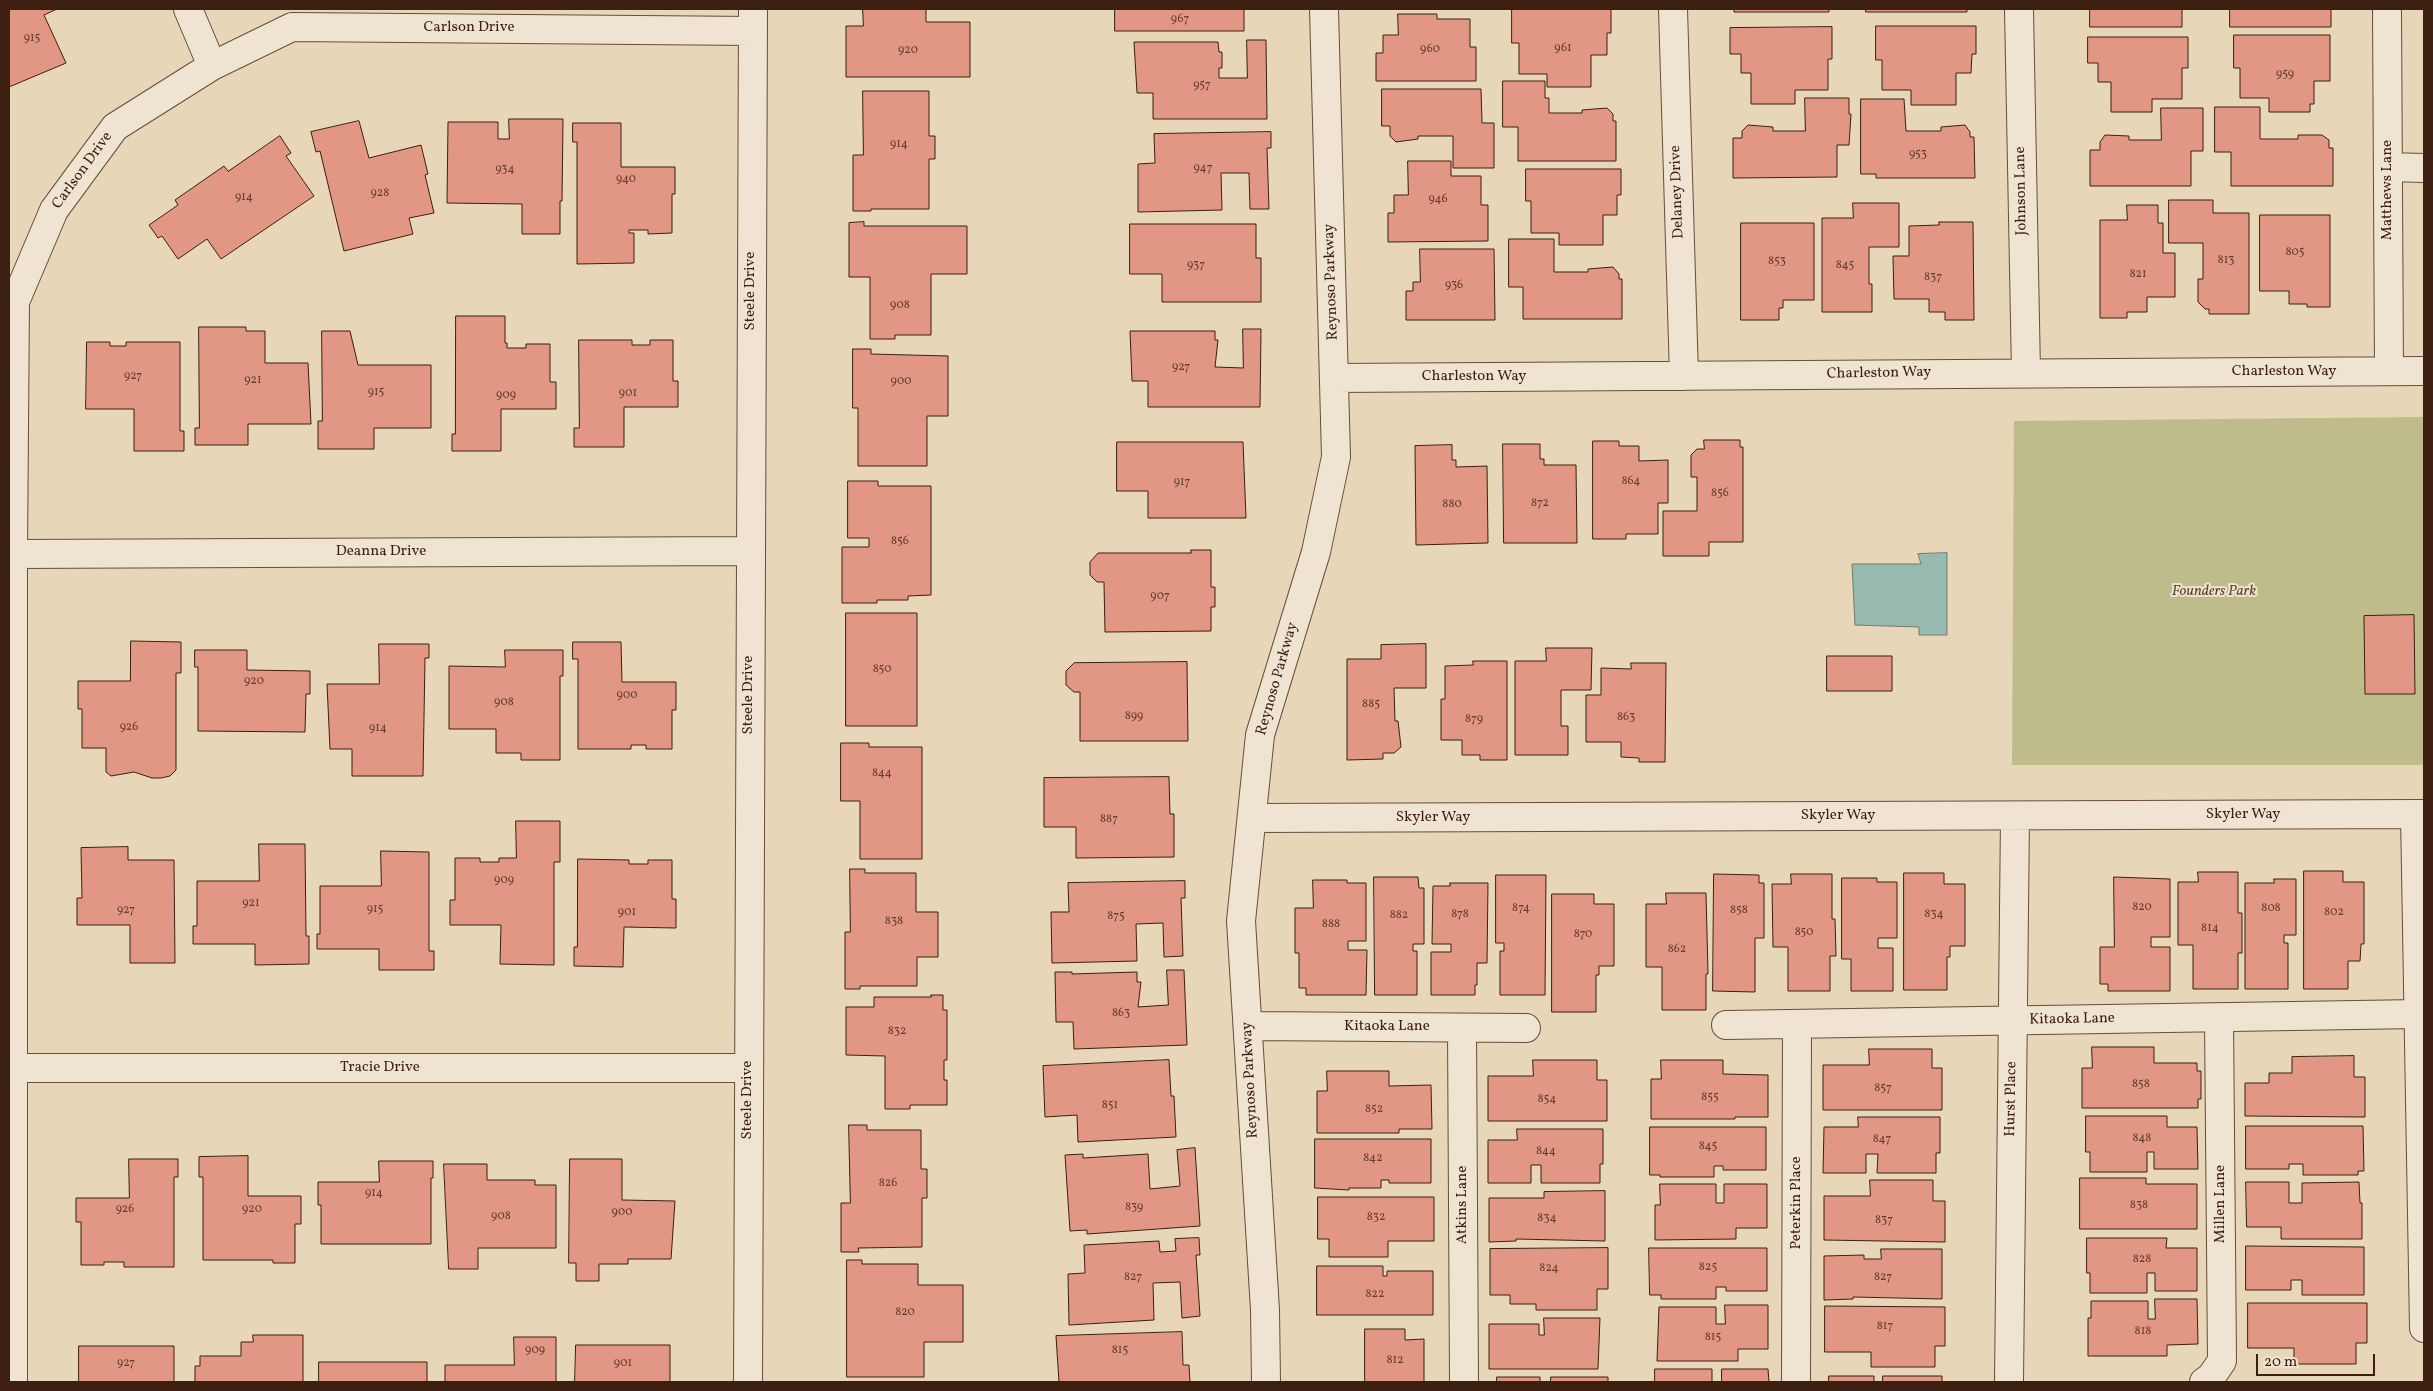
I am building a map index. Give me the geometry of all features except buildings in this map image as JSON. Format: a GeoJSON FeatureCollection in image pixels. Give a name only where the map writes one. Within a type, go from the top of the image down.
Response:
{"type":"FeatureCollection","features":[{"type":"Feature","properties":{"kind":"street"},"geometry":{"type":"LineString","coordinates":[[188,9],[212,66]]}},
{"type":"Feature","properties":{"kind":"street","name":"Reynoso Parkway"},"geometry":{"type":"LineString","coordinates":[[1266,1382],[1265,1310],[1241,921],[1260,735],[1316,552],[1328,504],[1336,457],[1324,9]]}},
{"type":"Feature","properties":{"kind":"street","name":"Delaney Drive"},"geometry":{"type":"LineString","coordinates":[[1673,9],[1684,376]]}},
{"type":"Feature","properties":{"kind":"street","name":"Johnson Lane"},"geometry":{"type":"LineString","coordinates":[[2019,9],[2026,373]]}},
{"type":"Feature","properties":{"kind":"street","name":"Matthews Lane"},"geometry":{"type":"LineString","coordinates":[[2386,9],[2389,371]]}},
{"type":"Feature","properties":{"kind":"street","name":"Carlson Drive"},"geometry":{"type":"LineString","coordinates":[[13,1382],[13,554],[16,302],[54,210],[115,127],[212,66],[292,27],[753,20]]}},
{"type":"Feature","properties":{"kind":"street","name":"Steele Drive"},"geometry":{"type":"LineString","coordinates":[[748,1382],[753,20]]}},
{"type":"Feature","properties":{"kind":"street"},"geometry":{"type":"LineString","coordinates":[[2388,167],[2424,168]]}},
{"type":"Feature","properties":{"kind":"street","name":"Charleston Way"},"geometry":{"type":"LineString","coordinates":[[1334,378],[2424,371]]}},
{"type":"Feature","properties":{"kind":"street","name":"Deanna Drive"},"geometry":{"type":"LineString","coordinates":[[13,554],[750,551]]}},
{"type":"Feature","properties":{"kind":"street"},"geometry":{"type":"LineString","coordinates":[[2420,814],[2419,1014],[2424,1328]]}},
{"type":"Feature","properties":{"kind":"street","name":"Skyler Way"},"geometry":{"type":"LineString","coordinates":[[1252,818],[2420,814]]}},
{"type":"Feature","properties":{"kind":"street","name":"Hurst Place"},"geometry":{"type":"LineString","coordinates":[[2009,1382],[2015,816]]}},
{"type":"Feature","properties":{"kind":"street","name":"Kitaoka Lane"},"geometry":{"type":"LineString","coordinates":[[1726,1025],[2419,1014]]}},
{"type":"Feature","properties":{"kind":"street","name":"Millen Lane"},"geometry":{"type":"LineString","coordinates":[[2204,1382],[2212,1377],[2222,1361],[2219,1018]]}},
{"type":"Feature","properties":{"kind":"street","name":"Peterkin Place"},"geometry":{"type":"LineString","coordinates":[[1796,1382],[1797,1024]]}},
{"type":"Feature","properties":{"kind":"street","name":"Kitaoka Lane"},"geometry":{"type":"LineString","coordinates":[[1248,1026],[1526,1028]]}},
{"type":"Feature","properties":{"kind":"street","name":"Atkins Lane"},"geometry":{"type":"LineString","coordinates":[[1462,1028],[1464,1382]]}},
{"type":"Feature","properties":{"kind":"street","name":"Tracie Drive"},"geometry":{"type":"LineString","coordinates":[[13,1068],[748,1068]]}},
{"type":"Feature","properties":{"kind":"green space","name":"Founders Park"},"geometry":{"type":"Polygon","coordinates":[[[2424,417],[2424,765],[2012,765],[2014,421],[2424,417]]]}},
{"type":"Feature","properties":{"kind":"water"},"geometry":{"type":"Polygon","coordinates":[[[1947,553],[1947,635],[1919,635],[1919,627],[1855,625],[1852,564],[1921,564],[1918,554],[1947,553]]]}}]}
